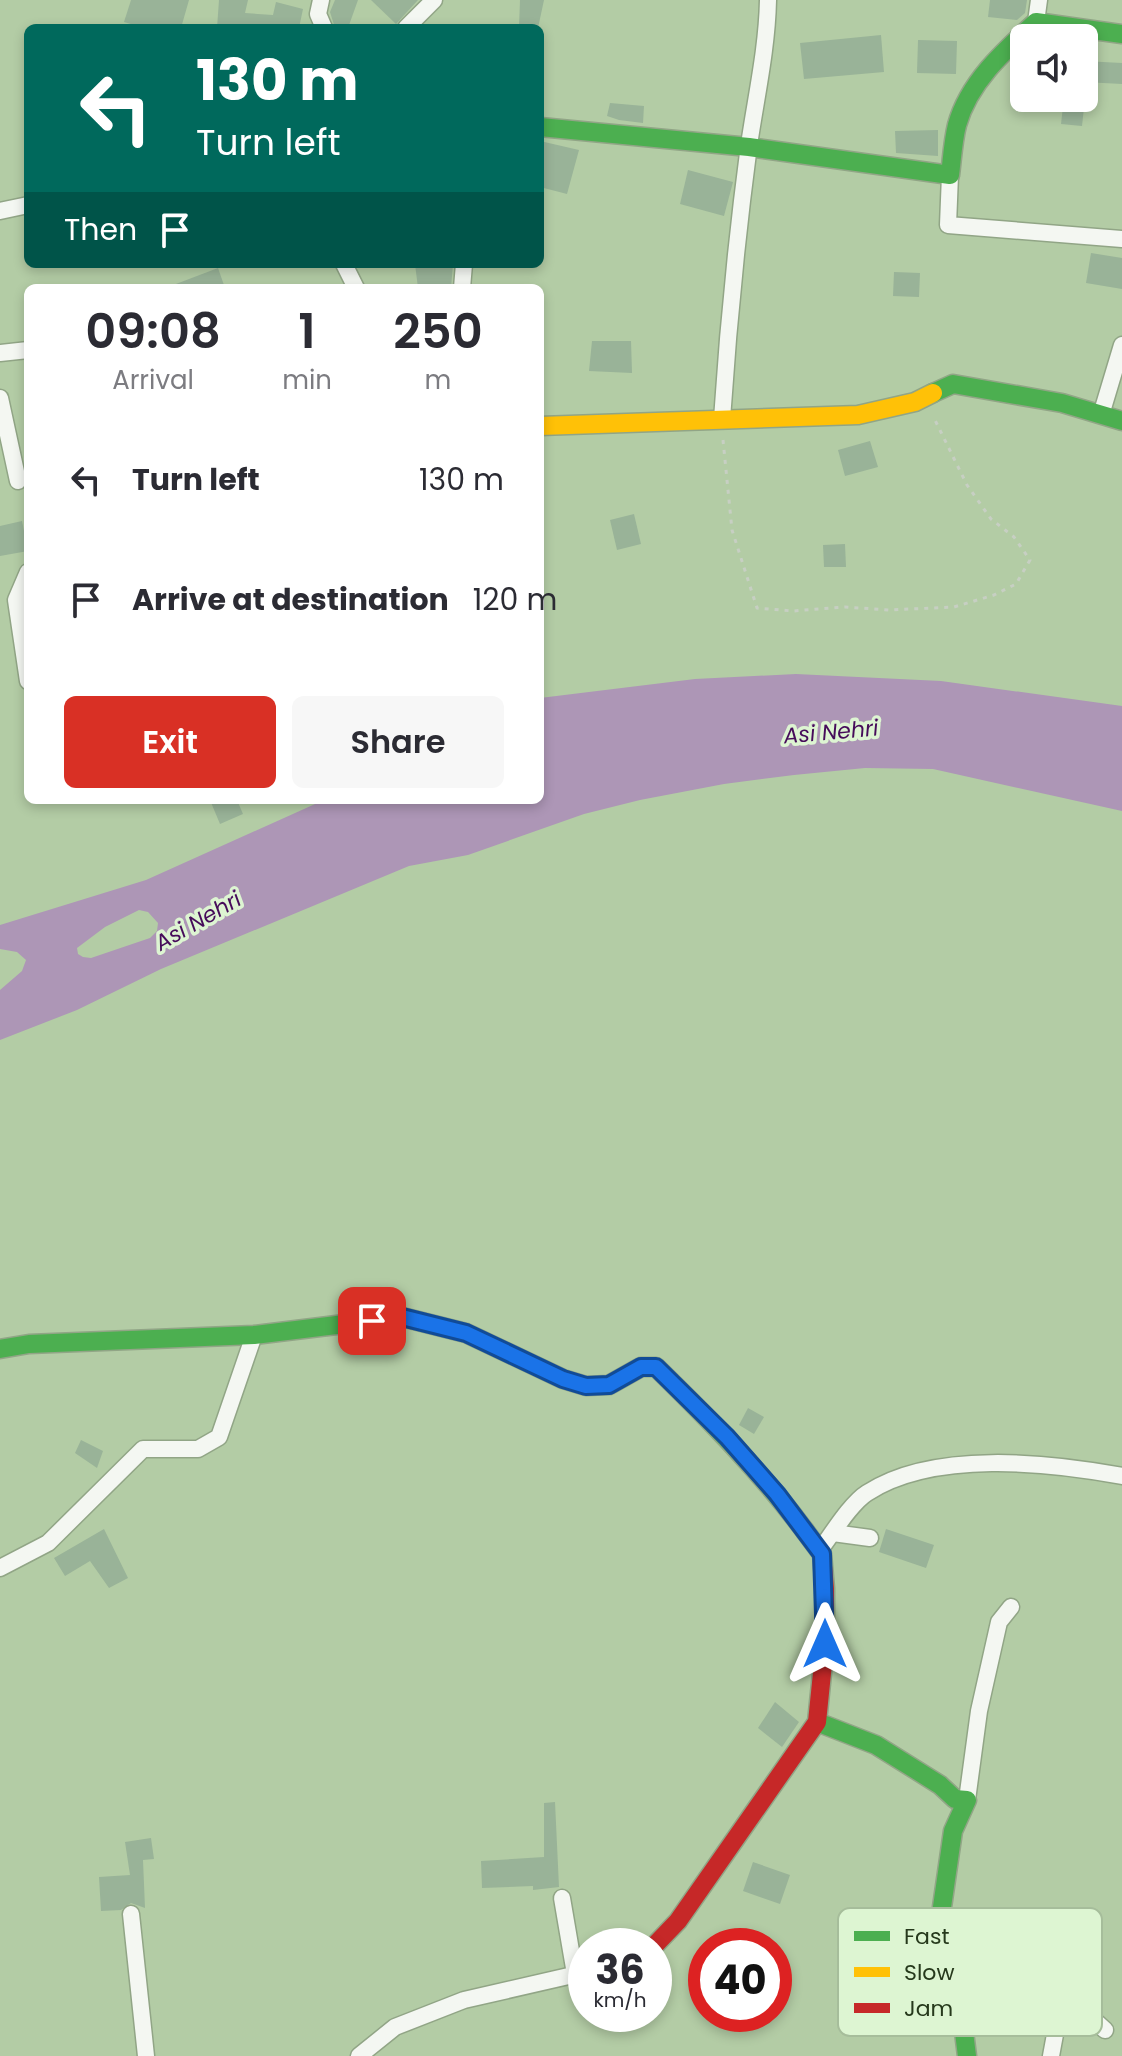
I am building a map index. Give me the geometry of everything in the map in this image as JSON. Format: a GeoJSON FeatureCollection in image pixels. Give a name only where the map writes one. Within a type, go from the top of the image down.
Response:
{"type":"FeatureCollection","features":[{"type":"Feature","properties":{"kind":"street"},"geometry":{"type":"LineString","coordinates":[[321,0],[318,14],[322,24]]}},
{"type":"Feature","properties":{"kind":"street"},"geometry":{"type":"LineString","coordinates":[[410,24],[434,0]]}},
{"type":"Feature","properties":{"kind":"street"},"geometry":{"type":"LineString","coordinates":[[722,419],[727,342],[768,0]]}},
{"type":"Feature","properties":{"kind":"street"},"geometry":{"type":"LineString","coordinates":[[1039,0],[1036,22],[977,81],[958,121],[950,175],[948,225],[1122,239]]}},
{"type":"Feature","properties":{"kind":"street"},"geometry":{"type":"LineString","coordinates":[[1036,22],[1122,34]]}},
{"type":"Feature","properties":{"kind":"street"},"geometry":{"type":"LineString","coordinates":[[544,127],[749,147],[950,175]]}},
{"type":"Feature","properties":{"kind":"street"},"geometry":{"type":"LineString","coordinates":[[0,211],[24,206]]}},
{"type":"Feature","properties":{"kind":"street"},"geometry":{"type":"LineString","coordinates":[[1101,415],[1122,345]]}},
{"type":"Feature","properties":{"kind":"street"},"geometry":{"type":"LineString","coordinates":[[0,353],[24,350]]}},
{"type":"Feature","properties":{"kind":"street"},"geometry":{"type":"LineString","coordinates":[[544,426],[858,415],[923,399],[953,384],[1024,395],[1122,421]]}},
{"type":"Feature","properties":{"kind":"street"},"geometry":{"type":"LineString","coordinates":[[0,398],[23,480],[0,486]]}},
{"type":"Feature","properties":{"kind":"street"},"geometry":{"type":"LineString","coordinates":[[24,578],[8,602],[24,665]]}},
{"type":"Feature","properties":{"kind":"street"},"geometry":{"type":"LineString","coordinates":[[0,1349],[29,1344],[254,1335],[402,1317],[466,1333],[563,1379],[586,1386],[609,1385],[641,1367],[656,1367],[727,1437],[777,1494],[820,1550],[825,1576],[825,1644],[817,1722],[671,1928]]}},
{"type":"Feature","properties":{"kind":"street"},"geometry":{"type":"LineString","coordinates":[[0,1568],[48,1543],[143,1449],[198,1449],[219,1437],[254,1335]]}},
{"type":"Feature","properties":{"kind":"street"},"geometry":{"type":"LineString","coordinates":[[820,1550],[864,1494],[905,1475],[935,1467],[1037,1464],[1122,1476]]}},
{"type":"Feature","properties":{"kind":"street"},"geometry":{"type":"LineString","coordinates":[[833,1533],[870,1538]]}},
{"type":"Feature","properties":{"kind":"street"},"geometry":{"type":"LineString","coordinates":[[942,1908],[953,1831],[967,1800],[979,1711],[999,1622],[1011,1607]]}},
{"type":"Feature","properties":{"kind":"street"},"geometry":{"type":"LineString","coordinates":[[817,1722],[876,1745],[940,1785],[955,1799],[967,1800]]}},
{"type":"Feature","properties":{"kind":"street"},"geometry":{"type":"LineString","coordinates":[[562,1898],[569,1928]]}},
{"type":"Feature","properties":{"kind":"street"},"geometry":{"type":"LineString","coordinates":[[131,1914],[146,2056]]}},
{"type":"Feature","properties":{"kind":"street"},"geometry":{"type":"LineString","coordinates":[[359,2056],[395,2027],[464,2000],[568,1976]]}},
{"type":"Feature","properties":{"kind":"street"},"geometry":{"type":"LineString","coordinates":[[1102,2027],[1105,2030]]}},
{"type":"Feature","properties":{"kind":"street"},"geometry":{"type":"LineString","coordinates":[[964,2036],[967,2056]]}},
{"type":"Feature","properties":{"kind":"street"},"geometry":{"type":"LineString","coordinates":[[1051,2056],[1055,2036]]}},
{"type":"Feature","properties":{"kind":"path"},"geometry":{"type":"LineString","coordinates":[[722,419],[732,530],[757,608],[793,611],[845,607],[923,610],[954,607],[994,595],[1016,584],[1030,560],[1014,537],[991,519],[967,485],[923,399]]}},
{"type":"Feature","properties":{"kind":"water","name":"Asi Nehri"},"geometry":{"type":"Polygon","coordinates":[[[796,674],[941,681],[1122,706],[1122,811],[933,769],[865,768],[794,775],[640,800],[584,814],[468,855],[409,866],[161,969],[77,1010],[0,1040],[0,990],[22,971],[26,960],[17,952],[0,949],[0,925],[146,880],[315,804],[544,804],[544,698],[695,679],[796,674]],[[139,910],[105,927],[77,948],[78,954],[91,958],[150,938],[157,931],[158,923],[148,912],[139,910]]]}},
{"type":"Feature","properties":{"kind":"building"},"geometry":{"type":"Polygon","coordinates":[[[131,0],[189,0],[182,24],[124,22],[131,0]]]}},
{"type":"Feature","properties":{"kind":"building"},"geometry":{"type":"Polygon","coordinates":[[[219,0],[248,0],[245,13],[273,15],[276,2],[303,9],[300,24],[217,24],[219,0]]]}},
{"type":"Feature","properties":{"kind":"building"},"geometry":{"type":"Polygon","coordinates":[[[335,0],[358,0],[349,24],[334,24],[330,12],[335,0]]]}},
{"type":"Feature","properties":{"kind":"building"},"geometry":{"type":"Polygon","coordinates":[[[371,0],[418,0],[396,24],[371,0]]]}},
{"type":"Feature","properties":{"kind":"building"},"geometry":{"type":"Polygon","coordinates":[[[520,0],[544,0],[539,24],[519,24],[520,0]]]}},
{"type":"Feature","properties":{"kind":"building"},"geometry":{"type":"Polygon","coordinates":[[[990,0],[1027,0],[1025,13],[1017,20],[988,17],[990,0]]]}},
{"type":"Feature","properties":{"kind":"building"},"geometry":{"type":"Polygon","coordinates":[[[881,35],[884,72],[804,79],[800,43],[881,35]]]}},
{"type":"Feature","properties":{"kind":"building"},"geometry":{"type":"Polygon","coordinates":[[[918,40],[957,41],[956,74],[917,73],[918,40]]]}},
{"type":"Feature","properties":{"kind":"building"},"geometry":{"type":"Polygon","coordinates":[[[1098,62],[1122,63],[1122,84],[1098,83],[1098,62]]]}},
{"type":"Feature","properties":{"kind":"building"},"geometry":{"type":"Polygon","coordinates":[[[610,103],[644,106],[643,123],[607,116],[610,103]]]}},
{"type":"Feature","properties":{"kind":"building"},"geometry":{"type":"Polygon","coordinates":[[[1062,112],[1084,112],[1082,126],[1061,124],[1062,112]]]}},
{"type":"Feature","properties":{"kind":"building"},"geometry":{"type":"Polygon","coordinates":[[[938,130],[938,156],[896,153],[895,131],[938,130]]]}},
{"type":"Feature","properties":{"kind":"building"},"geometry":{"type":"Polygon","coordinates":[[[544,142],[579,150],[567,194],[544,188],[544,142]]]}},
{"type":"Feature","properties":{"kind":"building"},"geometry":{"type":"Polygon","coordinates":[[[688,170],[733,182],[724,216],[680,204],[688,170]]]}},
{"type":"Feature","properties":{"kind":"building"},"geometry":{"type":"Polygon","coordinates":[[[1091,253],[1122,258],[1122,289],[1086,283],[1091,253]]]}},
{"type":"Feature","properties":{"kind":"building"},"geometry":{"type":"Polygon","coordinates":[[[218,268],[224,284],[176,284],[218,268]]]}},
{"type":"Feature","properties":{"kind":"building"},"geometry":{"type":"Polygon","coordinates":[[[416,268],[453,268],[451,284],[418,284],[416,268]]]}},
{"type":"Feature","properties":{"kind":"building"},"geometry":{"type":"Polygon","coordinates":[[[894,272],[920,273],[919,297],[893,296],[894,272]]]}},
{"type":"Feature","properties":{"kind":"building"},"geometry":{"type":"Polygon","coordinates":[[[592,341],[631,341],[632,373],[589,371],[592,341]]]}},
{"type":"Feature","properties":{"kind":"building"},"geometry":{"type":"Polygon","coordinates":[[[870,441],[878,467],[845,476],[838,450],[870,441]]]}},
{"type":"Feature","properties":{"kind":"building"},"geometry":{"type":"Polygon","coordinates":[[[634,514],[641,544],[617,550],[610,520],[634,514]]]}},
{"type":"Feature","properties":{"kind":"building"},"geometry":{"type":"Polygon","coordinates":[[[22,521],[24,552],[0,556],[0,526],[22,521]]]}},
{"type":"Feature","properties":{"kind":"building"},"geometry":{"type":"Polygon","coordinates":[[[845,544],[846,567],[824,567],[823,545],[845,544]]]}},
{"type":"Feature","properties":{"kind":"building"},"geometry":{"type":"Polygon","coordinates":[[[212,804],[239,804],[243,814],[220,824],[212,804]]]}},
{"type":"Feature","properties":{"kind":"building"},"geometry":{"type":"Polygon","coordinates":[[[748,1408],[764,1417],[754,1434],[739,1425],[748,1408]]]}},
{"type":"Feature","properties":{"kind":"building"},"geometry":{"type":"Polygon","coordinates":[[[81,1440],[103,1451],[97,1468],[75,1453],[81,1440]]]}},
{"type":"Feature","properties":{"kind":"building"},"geometry":{"type":"Polygon","coordinates":[[[104,1529],[128,1578],[109,1588],[90,1561],[65,1576],[54,1558],[104,1529]]]}},
{"type":"Feature","properties":{"kind":"building"},"geometry":{"type":"Polygon","coordinates":[[[886,1529],[934,1545],[926,1568],[879,1552],[886,1529]]]}},
{"type":"Feature","properties":{"kind":"building"},"geometry":{"type":"Polygon","coordinates":[[[775,1702],[799,1722],[782,1747],[758,1728],[775,1702]]]}},
{"type":"Feature","properties":{"kind":"building"},"geometry":{"type":"Polygon","coordinates":[[[555,1802],[559,1887],[533,1890],[533,1886],[482,1888],[481,1861],[544,1857],[544,1803],[555,1802]]]}},
{"type":"Feature","properties":{"kind":"building"},"geometry":{"type":"Polygon","coordinates":[[[151,1838],[154,1859],[143,1860],[145,1908],[131,1903],[121,1910],[101,1911],[99,1877],[130,1875],[125,1842],[151,1838]]]}},
{"type":"Feature","properties":{"kind":"building"},"geometry":{"type":"Polygon","coordinates":[[[753,1862],[790,1875],[780,1904],[743,1891],[753,1862]]]}},
{"type":"Feature","properties":{"kind":"traffic: fast"},"geometry":{"type":"LineString","coordinates":[[544,127],[749,147],[950,175],[957,125],[970,95],[1000,56],[1036,22],[1122,34]]}},
{"type":"Feature","properties":{"kind":"traffic: fast"},"geometry":{"type":"LineString","coordinates":[[933,393],[953,384],[1062,403],[1122,421]]}},
{"type":"Feature","properties":{"kind":"traffic: fast"},"geometry":{"type":"LineString","coordinates":[[0,1349],[29,1344],[254,1335],[402,1317],[466,1333],[563,1379],[586,1386],[609,1385],[641,1367],[656,1367],[734,1446],[805,1531]]}},
{"type":"Feature","properties":{"kind":"traffic: fast"},"geometry":{"type":"LineString","coordinates":[[817,1722],[876,1745],[940,1785],[955,1799],[967,1800],[953,1831],[942,1908]]}},
{"type":"Feature","properties":{"kind":"traffic: fast"},"geometry":{"type":"LineString","coordinates":[[964,2036],[967,2056]]}},
{"type":"Feature","properties":{"kind":"traffic: slow"},"geometry":{"type":"LineString","coordinates":[[544,426],[858,415],[915,402],[933,393]]}},
{"type":"Feature","properties":{"kind":"traffic: jam"},"geometry":{"type":"LineString","coordinates":[[671,1928],[817,1722],[825,1644],[825,1589],[822,1554],[805,1531]]}},
{"type":"Feature","properties":{"kind":"route"},"geometry":{"type":"LineString","coordinates":[[372,1321],[402,1317],[466,1333],[563,1379],[586,1386],[609,1385],[641,1367],[656,1367],[727,1437],[777,1494],[822,1554],[825,1644]]}}]}
